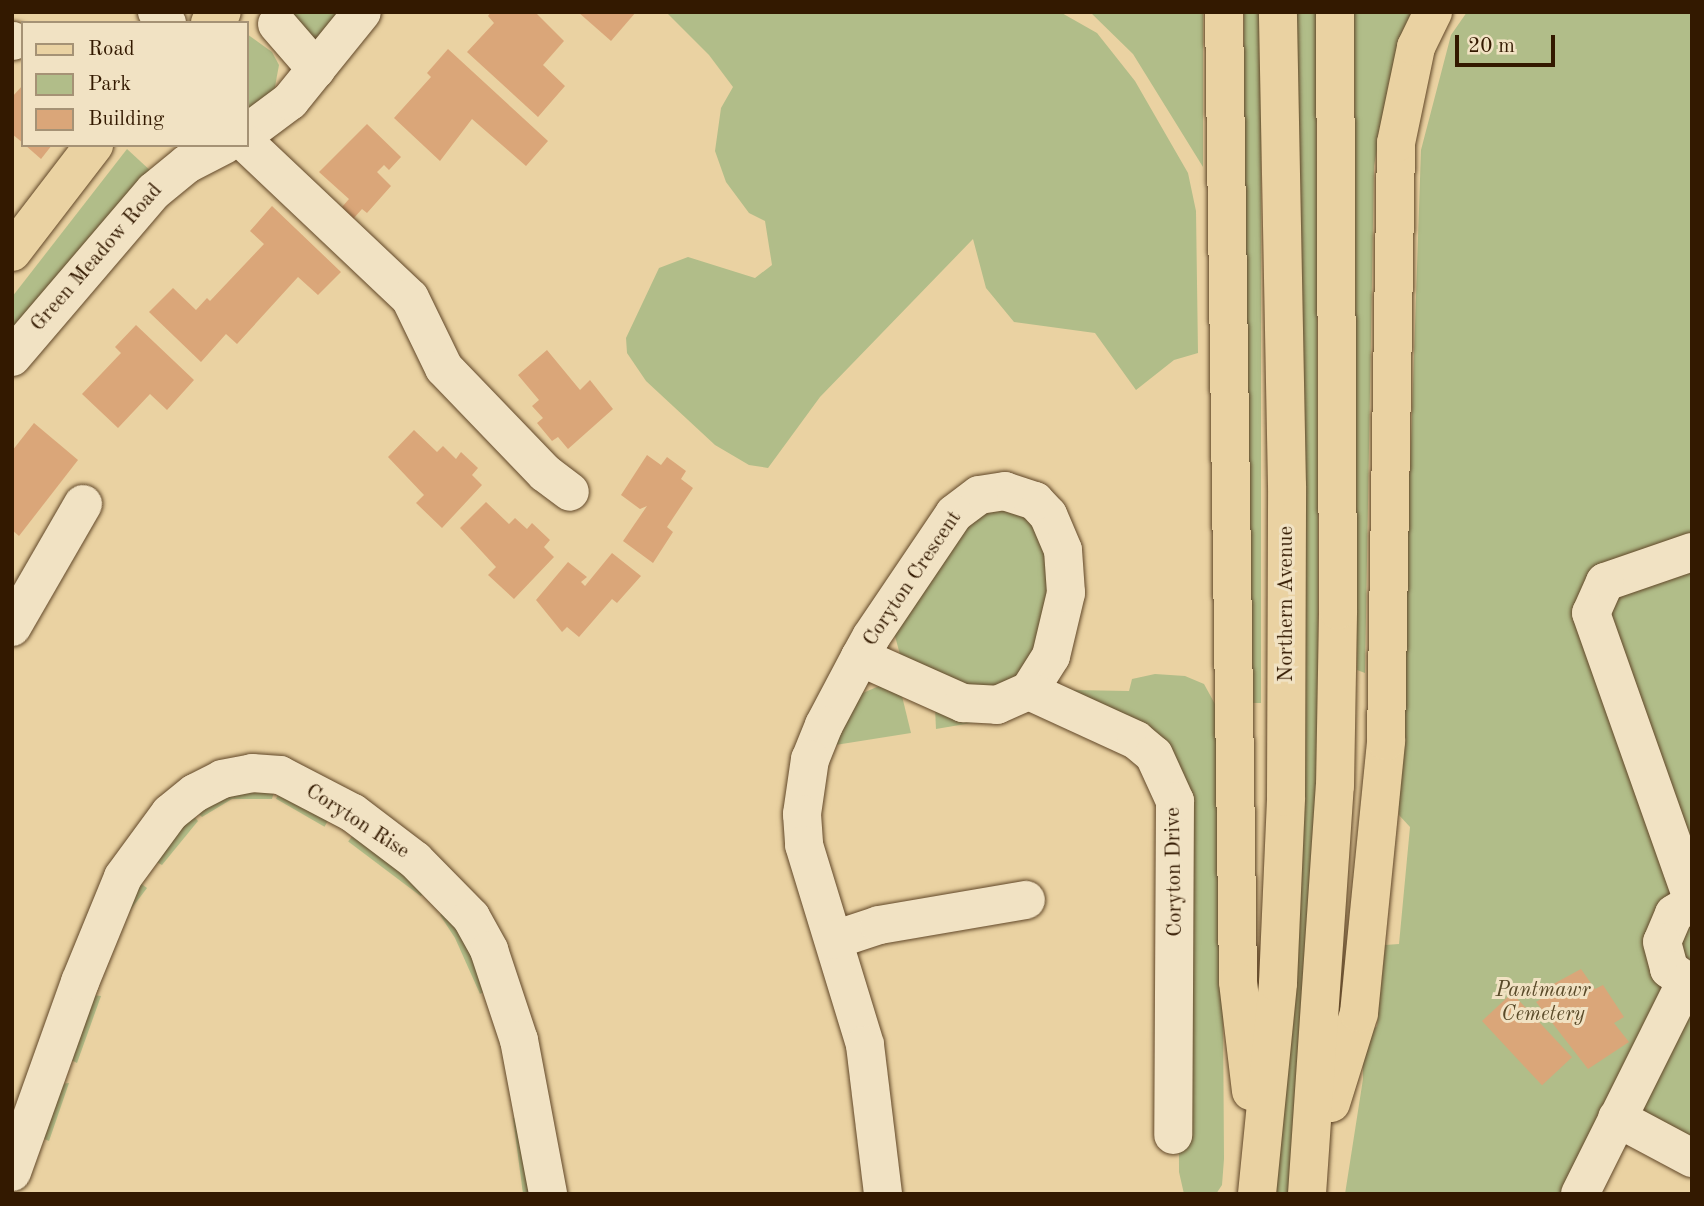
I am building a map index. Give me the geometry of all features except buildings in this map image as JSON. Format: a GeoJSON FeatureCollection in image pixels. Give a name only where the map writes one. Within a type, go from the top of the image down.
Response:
{"type":"FeatureCollection","features":[{"type":"Feature","properties":{"kind":"main road"},"geometry":{"type":"LineString","coordinates":[[1224,12],[1238,982],[1259,1180]]}},
{"type":"Feature","properties":{"kind":"main road","name":"Northern Avenue"},"geometry":{"type":"LineString","coordinates":[[1259,1180],[1278,983],[1286,797],[1287,499],[1278,12]]}},
{"type":"Feature","properties":{"kind":"main road"},"geometry":{"type":"LineString","coordinates":[[1308,1186],[1335,786],[1338,529],[1335,12]]}},
{"type":"Feature","properties":{"kind":"main road"},"geometry":{"type":"LineString","coordinates":[[1308,1186],[1359,1013],[1373,897],[1386,741],[1396,143],[1416,47],[1433,12]]}},
{"type":"Feature","properties":{"kind":"main road"},"geometry":{"type":"LineString","coordinates":[[12,252],[92,147]]}},
{"type":"Feature","properties":{"kind":"street"},"geometry":{"type":"LineString","coordinates":[[248,132],[290,101],[362,12]]}},
{"type":"Feature","properties":{"kind":"street"},"geometry":{"type":"LineString","coordinates":[[277,24],[316,69]]}},
{"type":"Feature","properties":{"kind":"street"},"geometry":{"type":"LineString","coordinates":[[248,146],[410,298],[444,368],[545,473],[570,492]]}},
{"type":"Feature","properties":{"kind":"street","name":"Green Meadow Road"},"geometry":{"type":"LineString","coordinates":[[12,357],[154,191],[187,164],[220,147]]}},
{"type":"Feature","properties":{"kind":"street","name":"Coryton Crescent"},"geometry":{"type":"LineString","coordinates":[[860,657],[963,702],[997,705],[1029,691],[1042,675],[1062,626],[1065,561],[1058,530],[1048,515],[1035,501],[1005,491],[979,495],[954,514],[860,657],[819,736],[803,786],[804,845],[865,1045],[883,1194]]}},
{"type":"Feature","properties":{"kind":"street"},"geometry":{"type":"LineString","coordinates":[[12,626],[83,504]]}},
{"type":"Feature","properties":{"kind":"street"},"geometry":{"type":"LineString","coordinates":[[1692,552],[1605,582],[1591,613],[1692,898]]}},
{"type":"Feature","properties":{"kind":"street","name":"Coryton Drive"},"geometry":{"type":"LineString","coordinates":[[1029,691],[1136,740],[1154,755],[1175,801],[1173,1135]]}},
{"type":"Feature","properties":{"kind":"street","name":"Coryton Rise"},"geometry":{"type":"LineString","coordinates":[[12,1172],[123,877],[144,845],[187,800],[222,779],[252,773],[280,775],[353,813],[415,860],[471,917],[489,950],[519,1040],[548,1194]]}},
{"type":"Feature","properties":{"kind":"street"},"geometry":{"type":"LineString","coordinates":[[834,940],[880,925],[1026,900]]}},
{"type":"Feature","properties":{"kind":"street"},"geometry":{"type":"LineString","coordinates":[[1580,1194],[1688,984],[1669,969],[1662,942],[1674,914],[1692,904]]}},
{"type":"Feature","properties":{"kind":"street"},"geometry":{"type":"LineString","coordinates":[[1617,1118],[1692,1158]]}},
{"type":"Feature","properties":{"kind":"green space"},"geometry":{"type":"Polygon","coordinates":[[[286,12],[353,12],[320,41],[302,40],[286,12]]]}},
{"type":"Feature","properties":{"kind":"green space"},"geometry":{"type":"Polygon","coordinates":[[[666,12],[1060,12],[1097,33],[1135,81],[1188,173],[1196,211],[1198,353],[1174,360],[1136,390],[1095,333],[1014,322],[986,288],[973,239],[820,397],[768,468],[749,465],[715,445],[646,381],[627,353],[626,338],[659,268],[688,257],[755,278],[772,265],[765,221],[749,213],[726,182],[715,151],[721,108],[733,87],[709,55],[666,12]]]}},
{"type":"Feature","properties":{"kind":"green space"},"geometry":{"type":"Polygon","coordinates":[[[1090,12],[1203,12],[1203,167],[1133,54],[1090,12]]]}},
{"type":"Feature","properties":{"kind":"green space"},"geometry":{"type":"Polygon","coordinates":[[[1244,12],[1261,12],[1261,703],[1244,703],[1244,12]]]}},
{"type":"Feature","properties":{"kind":"green space"},"geometry":{"type":"Polygon","coordinates":[[[1296,12],[1316,12],[1319,766],[1290,1194],[1273,1194],[1296,12]]]}},
{"type":"Feature","properties":{"kind":"green space"},"geometry":{"type":"Polygon","coordinates":[[[1354,12],[1413,12],[1389,81],[1374,166],[1365,673],[1357,670],[1354,12]]]}},
{"type":"Feature","properties":{"kind":"green space","name":"Pantmawr Cemetery"},"geometry":{"type":"Polygon","coordinates":[[[1467,12],[1692,12],[1692,1171],[1618,1132],[1587,1194],[1345,1194],[1363,1079],[1363,1038],[1377,1026],[1385,945],[1399,944],[1410,827],[1399,815],[1397,490],[1410,473],[1421,150],[1451,35],[1467,12]]]}},
{"type":"Feature","properties":{"kind":"green space"},"geometry":{"type":"Polygon","coordinates":[[[248,35],[272,52],[279,65],[274,92],[248,123],[248,35]]]}},
{"type":"Feature","properties":{"kind":"green space"},"geometry":{"type":"Polygon","coordinates":[[[127,149],[153,173],[12,335],[12,297],[127,149]]]}},
{"type":"Feature","properties":{"kind":"green space"},"geometry":{"type":"Polygon","coordinates":[[[993,503],[1037,520],[1053,594],[1029,671],[985,694],[901,658],[893,629],[964,521],[993,503]]]}},
{"type":"Feature","properties":{"kind":"green space"},"geometry":{"type":"Polygon","coordinates":[[[1155,674],[1185,676],[1204,684],[1221,715],[1224,1159],[1222,1185],[1216,1194],[1184,1194],[1179,1172],[1178,798],[1072,690],[1129,691],[1132,679],[1155,674]]]}},
{"type":"Feature","properties":{"kind":"green space"},"geometry":{"type":"Polygon","coordinates":[[[879,686],[901,692],[911,733],[829,746],[856,696],[879,686]]]}},
{"type":"Feature","properties":{"kind":"green space"},"geometry":{"type":"Polygon","coordinates":[[[935,708],[989,720],[936,729],[935,708]]]}},
{"type":"Feature","properties":{"kind":"green space"},"geometry":{"type":"Polygon","coordinates":[[[275,788],[272,799],[232,799],[202,817],[193,809],[210,798],[275,788]]]}},
{"type":"Feature","properties":{"kind":"green space"},"geometry":{"type":"Polygon","coordinates":[[[281,790],[329,818],[324,827],[276,799],[281,790]]]}},
{"type":"Feature","properties":{"kind":"green space"},"geometry":{"type":"Polygon","coordinates":[[[190,812],[198,821],[162,865],[153,860],[190,812]]]}},
{"type":"Feature","properties":{"kind":"green space"},"geometry":{"type":"Polygon","coordinates":[[[353,835],[426,890],[421,896],[348,841],[353,835]]]}},
{"type":"Feature","properties":{"kind":"green space"},"geometry":{"type":"Polygon","coordinates":[[[139,882],[147,888],[95,957],[87,951],[139,882]]]}},
{"type":"Feature","properties":{"kind":"green space"},"geometry":{"type":"Polygon","coordinates":[[[447,910],[452,911],[487,990],[480,994],[455,938],[440,915],[447,910]]]}},
{"type":"Feature","properties":{"kind":"green space"},"geometry":{"type":"Polygon","coordinates":[[[93,995],[101,996],[77,1063],[71,1060],[93,995]]]}},
{"type":"Feature","properties":{"kind":"green space"},"geometry":{"type":"Polygon","coordinates":[[[69,1083],[49,1141],[39,1137],[61,1084],[69,1083]]]}},
{"type":"Feature","properties":{"kind":"green space"},"geometry":{"type":"Polygon","coordinates":[[[522,1116],[535,1194],[523,1194],[513,1118],[522,1116]]]}}]}
